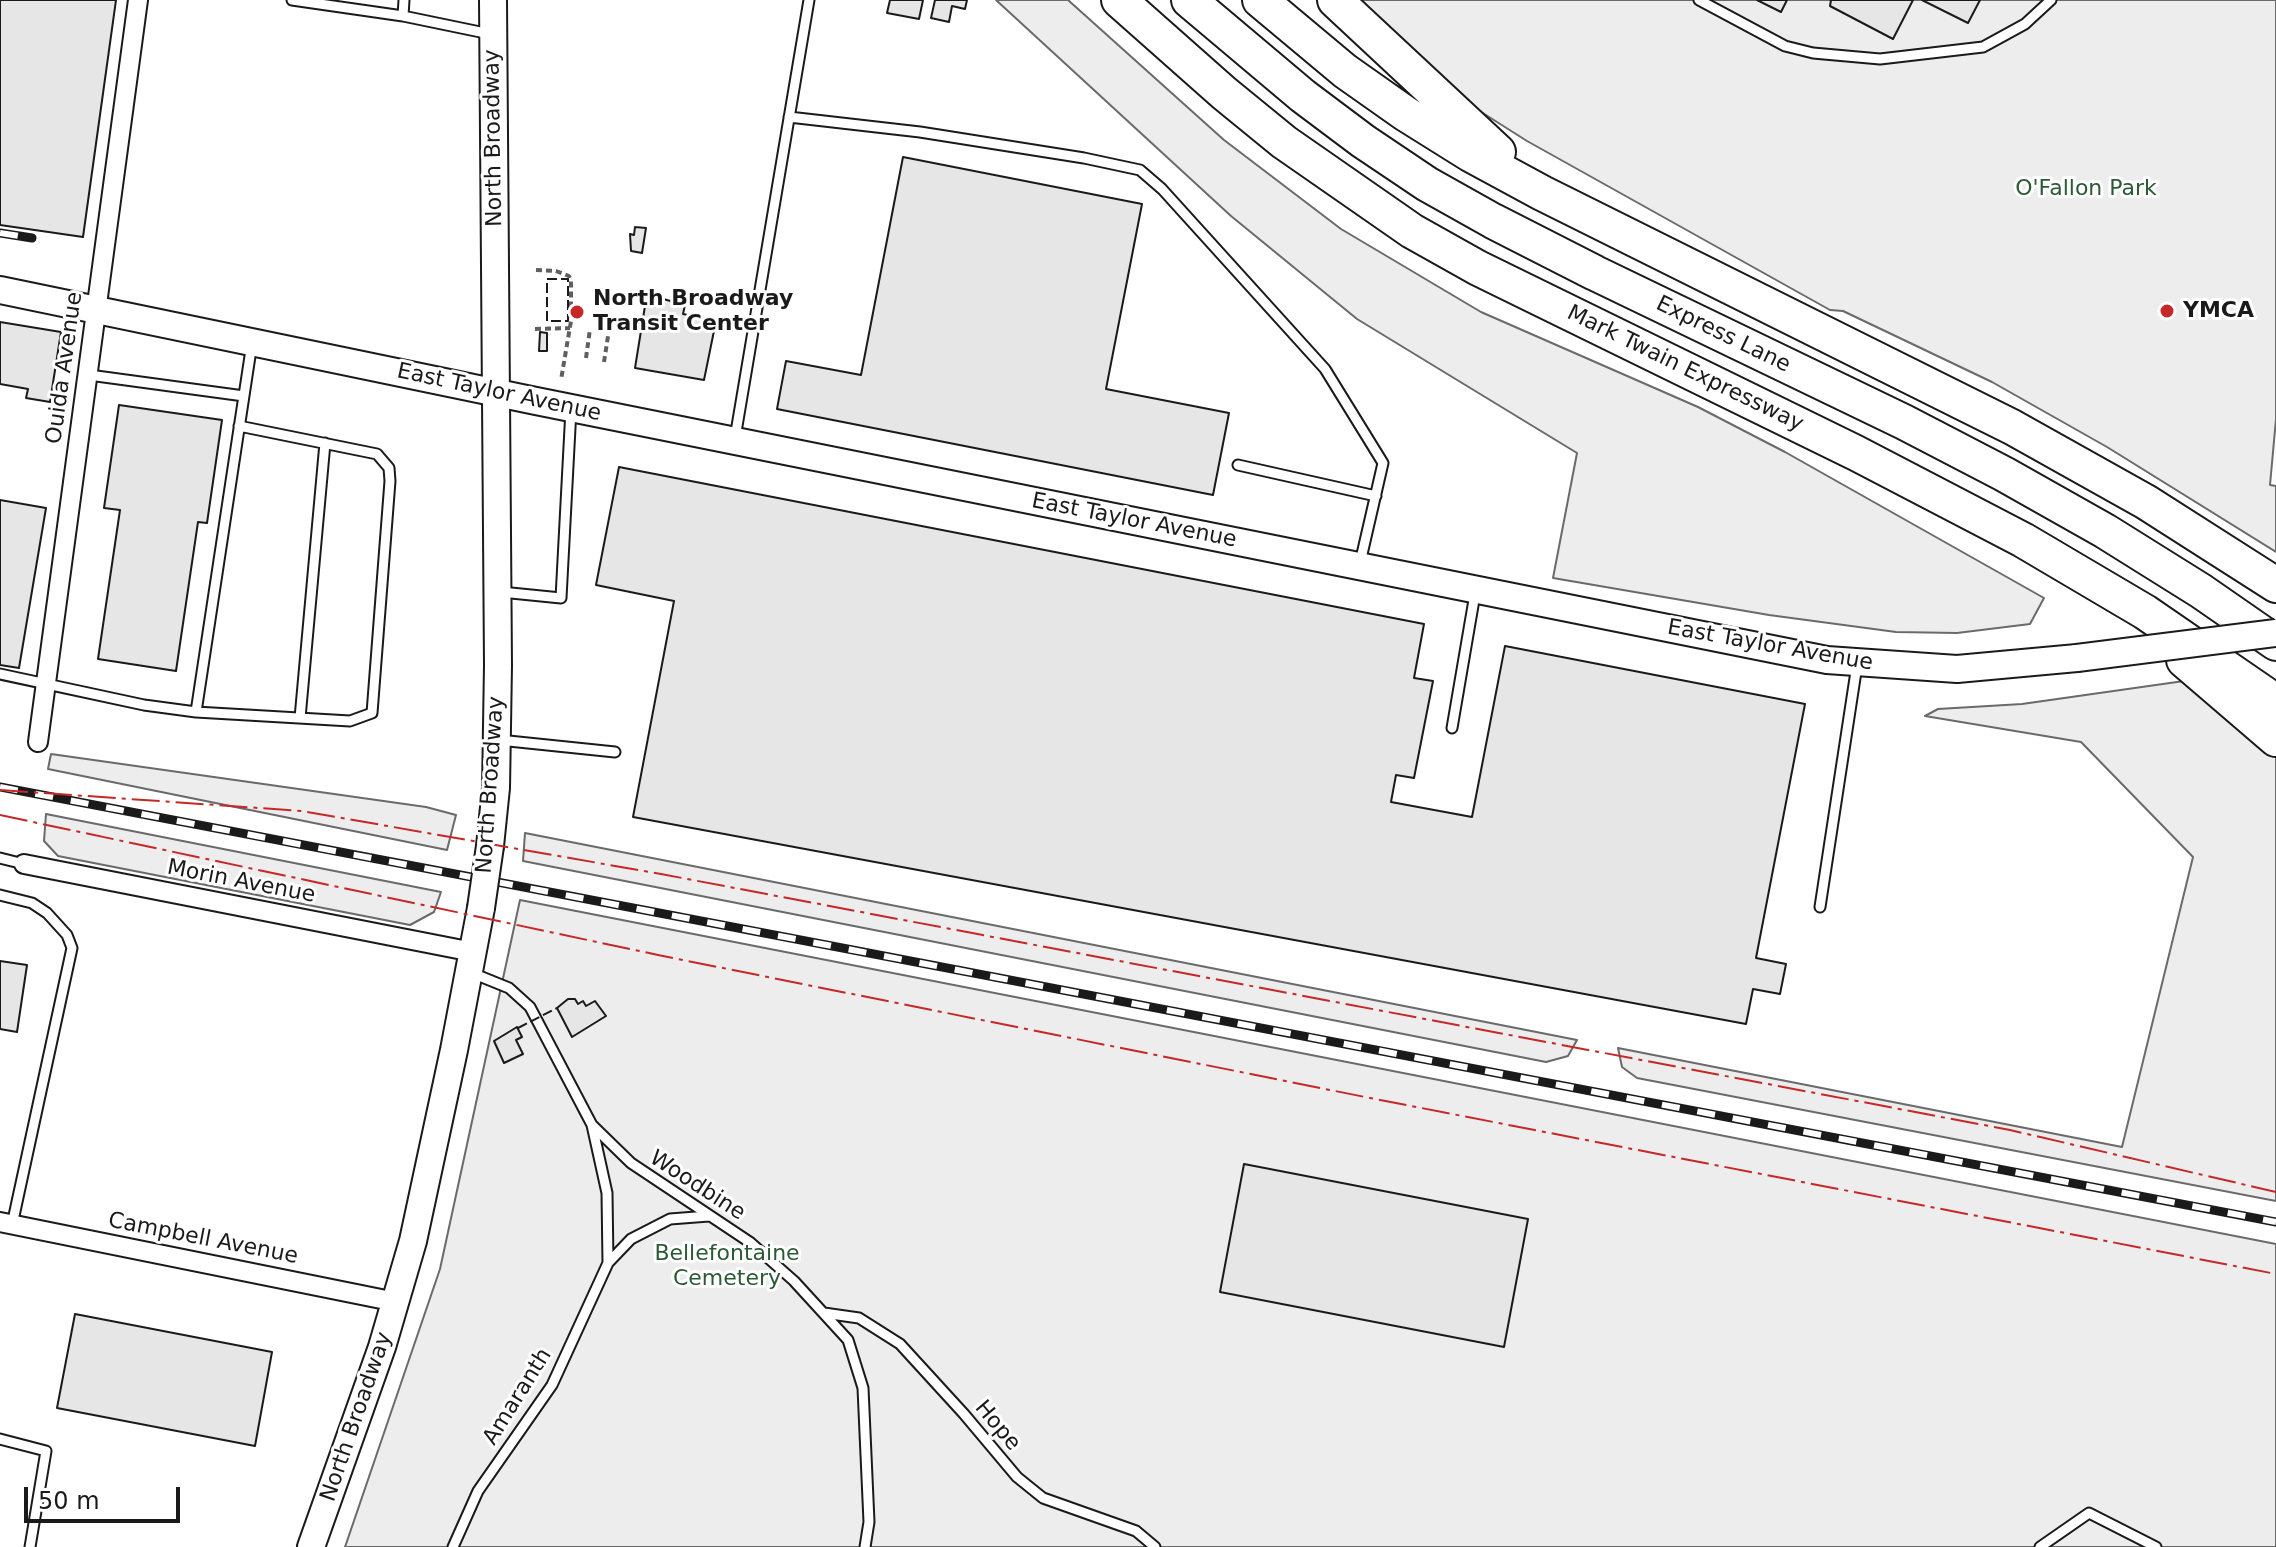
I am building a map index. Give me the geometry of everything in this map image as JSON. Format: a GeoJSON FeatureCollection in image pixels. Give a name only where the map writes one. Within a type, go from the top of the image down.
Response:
{"type":"FeatureCollection","features":[{"type":"Feature","properties":{"kind":"highway"},"geometry":{"type":"LineString","coordinates":[[1106,0],[1167,44]]}},
{"type":"Feature","properties":{"kind":"highway","name":"Mark Twain Expressway"},"geometry":{"type":"LineString","coordinates":[[1119,0],[1284,142],[1412,231],[1478,268],[1953,502],[2145,612],[2276,702]]}},
{"type":"Feature","properties":{"kind":"highway","name":"Express Lane"},"geometry":{"type":"LineString","coordinates":[[1189,0],[1303,96],[1427,184],[1569,260],[1904,422],[2004,474],[2189,583],[2276,643]]}},
{"type":"Feature","properties":{"kind":"highway"},"geometry":{"type":"LineString","coordinates":[[1260,0],[1345,71],[1406,114],[1542,193],[2012,427],[2146,502],[2276,585]]}},
{"type":"Feature","properties":{"kind":"highway"},"geometry":{"type":"LineString","coordinates":[[1335,0],[1542,193]]}},
{"type":"Feature","properties":{"kind":"highway"},"geometry":{"type":"LineString","coordinates":[[2090,579],[2276,739]]}},
{"type":"Feature","properties":{"kind":"street","name":"Ouida Avenue"},"geometry":{"type":"LineString","coordinates":[[38,742],[138,0]]}},
{"type":"Feature","properties":{"kind":"street","name":"North Broadway"},"geometry":{"type":"LineString","coordinates":[[311,1547],[396,1302],[433,1151],[471,962],[490,846],[497,740],[498,592],[493,0]]}},
{"type":"Feature","properties":{"kind":"street","name":"East Taylor Avenue"},"geometry":{"type":"LineString","coordinates":[[0,290],[496,393],[1857,664],[1957,669],[2077,658],[2276,633]]}},
{"type":"Feature","properties":{"kind":"street","name":"Morin Avenue"},"geometry":{"type":"LineString","coordinates":[[24,864],[471,962]]}},
{"type":"Feature","properties":{"kind":"street","name":"Campbell Avenue"},"geometry":{"type":"LineString","coordinates":[[6,1224],[396,1302]]}},
{"type":"Feature","properties":{"kind":"lane"},"geometry":{"type":"LineString","coordinates":[[292,0],[403,16],[493,34]]}},
{"type":"Feature","properties":{"kind":"lane"},"geometry":{"type":"LineString","coordinates":[[403,16],[404,0]]}},
{"type":"Feature","properties":{"kind":"lane"},"geometry":{"type":"LineString","coordinates":[[735,441],[809,0]]}},
{"type":"Feature","properties":{"kind":"lane"},"geometry":{"type":"LineString","coordinates":[[1699,0],[1785,46],[1813,53],[1880,59],[1983,47],[2025,24],[2051,0]]}},
{"type":"Feature","properties":{"kind":"lane"},"geometry":{"type":"LineString","coordinates":[[789,117],[920,132],[1140,170],[1162,189],[1325,369],[1383,463],[1359,566]]}},
{"type":"Feature","properties":{"kind":"lane"},"geometry":{"type":"LineString","coordinates":[[196,712],[252,342]]}},
{"type":"Feature","properties":{"kind":"lane"},"geometry":{"type":"LineString","coordinates":[[89,375],[244,396]]}},
{"type":"Feature","properties":{"kind":"lane"},"geometry":{"type":"LineString","coordinates":[[498,592],[561,598],[571,408]]}},
{"type":"Feature","properties":{"kind":"lane"},"geometry":{"type":"LineString","coordinates":[[0,674],[144,705],[196,712],[350,721],[372,713],[389,468],[377,454],[239,426]]}},
{"type":"Feature","properties":{"kind":"lane"},"geometry":{"type":"LineString","coordinates":[[300,718],[325,443]]}},
{"type":"Feature","properties":{"kind":"lane"},"geometry":{"type":"LineString","coordinates":[[1238,465],[1376,496]]}},
{"type":"Feature","properties":{"kind":"lane"},"geometry":{"type":"LineString","coordinates":[[1452,728],[1476,590]]}},
{"type":"Feature","properties":{"kind":"lane"},"geometry":{"type":"LineString","coordinates":[[1820,907],[1857,664]]}},
{"type":"Feature","properties":{"kind":"lane"},"geometry":{"type":"LineString","coordinates":[[497,740],[615,752]]}},
{"type":"Feature","properties":{"kind":"lane","name":"Morin Avenue"},"geometry":{"type":"LineString","coordinates":[[0,858],[24,864]]}},
{"type":"Feature","properties":{"kind":"lane"},"geometry":{"type":"LineString","coordinates":[[0,895],[32,903],[47,913],[67,935],[72,948],[6,1224]]}},
{"type":"Feature","properties":{"kind":"lane","name":"Woodbine"},"geometry":{"type":"LineString","coordinates":[[471,962],[530,1007],[592,1125],[631,1163],[751,1243],[794,1281],[848,1340],[863,1388],[869,1522],[865,1547]]}},
{"type":"Feature","properties":{"kind":"lane","name":"Amaranth"},"geometry":{"type":"LineString","coordinates":[[592,1125],[607,1193],[608,1263]]}},
{"type":"Feature","properties":{"kind":"lane","name":"Amaranth"},"geometry":{"type":"LineString","coordinates":[[453,1547],[478,1491],[552,1385],[608,1263],[631,1239],[670,1219],[711,1216]]}},
{"type":"Feature","properties":{"kind":"lane","name":"Hope"},"geometry":{"type":"LineString","coordinates":[[824,1313],[859,1318],[900,1344],[1017,1477],[1043,1498],[1136,1531],[1155,1547]]}},
{"type":"Feature","properties":{"kind":"lane"},"geometry":{"type":"LineString","coordinates":[[0,1439],[46,1451],[30,1547]]}},
{"type":"Feature","properties":{"kind":"lane"},"geometry":{"type":"LineString","coordinates":[[2040,1547],[2089,1513],[2156,1547]]}},
{"type":"Feature","properties":{"kind":"path"},"geometry":{"type":"LineString","coordinates":[[536,270],[556,271],[569,276],[570,328],[567,360],[561,380]]}},
{"type":"Feature","properties":{"kind":"path"},"geometry":{"type":"LineString","coordinates":[[535,329],[570,328]]}},
{"type":"Feature","properties":{"kind":"path"},"geometry":{"type":"LineString","coordinates":[[586,358],[590,329]]}},
{"type":"Feature","properties":{"kind":"path"},"geometry":{"type":"LineString","coordinates":[[604,362],[609,330]]}},
{"type":"Feature","properties":{"kind":"shaded area"},"geometry":{"type":"Polygon","coordinates":[[[996,0],[1068,0],[1224,140],[1341,229],[1481,312],[1698,407],[1785,452],[2044,598],[2030,624],[1957,633],[1896,632],[1769,615],[1553,578],[1577,453],[1357,319],[1231,216],[996,0]]]}},
{"type":"Feature","properties":{"kind":"shaded area","name":"O'Fallon Park"},"geometry":{"type":"Polygon","coordinates":[[[1350,0],[2276,0],[2276,419],[2270,485],[2276,486],[2276,552],[2107,447],[1992,382],[1843,311],[1830,310],[1527,141],[1467,103],[1350,0]]]}},
{"type":"Feature","properties":{"kind":"shaded area"},"geometry":{"type":"Polygon","coordinates":[[[2184,681],[2276,752],[2276,1201],[1637,1078],[1622,1067],[1618,1048],[2122,1147],[2193,857],[2081,742],[1925,716],[1938,709],[2022,704],[2184,681]]]}},
{"type":"Feature","properties":{"kind":"shaded area"},"geometry":{"type":"Polygon","coordinates":[[[51,754],[426,807],[456,815],[447,850],[48,769],[51,754]]]}},
{"type":"Feature","properties":{"kind":"shaded area"},"geometry":{"type":"Polygon","coordinates":[[[46,814],[441,892],[434,912],[410,925],[58,856],[44,841],[46,814]]]}},
{"type":"Feature","properties":{"kind":"shaded area"},"geometry":{"type":"Polygon","coordinates":[[[525,833],[1577,1040],[1568,1056],[1546,1062],[523,861],[525,833]]]}},
{"type":"Feature","properties":{"kind":"shaded area","name":"Bellefontaine Cemetery"},"geometry":{"type":"Polygon","coordinates":[[[520,900],[2276,1244],[2276,1547],[345,1547],[440,1269],[520,900]]]}},
{"type":"Feature","properties":{"kind":"building"},"geometry":{"type":"Polygon","coordinates":[[[0,0],[116,0],[83,237],[0,225],[0,0]]]}},
{"type":"Feature","properties":{"kind":"building"},"geometry":{"type":"Polygon","coordinates":[[[890,0],[923,0],[919,19],[887,13],[890,0]]]}},
{"type":"Feature","properties":{"kind":"building"},"geometry":{"type":"Polygon","coordinates":[[[935,0],[967,0],[965,9],[952,6],[949,22],[931,18],[935,0]]]}},
{"type":"Feature","properties":{"kind":"building"},"geometry":{"type":"Polygon","coordinates":[[[1757,0],[1787,0],[1781,12],[1757,0]]]}},
{"type":"Feature","properties":{"kind":"building"},"geometry":{"type":"Polygon","coordinates":[[[1831,0],[1913,0],[1893,39],[1830,6],[1831,0]]]}},
{"type":"Feature","properties":{"kind":"building"},"geometry":{"type":"Polygon","coordinates":[[[1922,0],[1980,0],[1968,23],[1922,0]]]}},
{"type":"Feature","properties":{"kind":"building"},"geometry":{"type":"Polygon","coordinates":[[[903,157],[1142,204],[1106,389],[1229,413],[1213,495],[777,409],[786,361],[861,375],[903,157]]]}},
{"type":"Feature","properties":{"kind":"building"},"geometry":{"type":"Polygon","coordinates":[[[635,227],[646,228],[642,253],[631,251],[630,234],[634,235],[635,227]]]}},
{"type":"Feature","properties":{"kind":"building"},"geometry":{"type":"Polygon","coordinates":[[[656,297],[685,305],[683,314],[716,321],[704,380],[635,368],[645,306],[655,307],[656,297]]]}},
{"type":"Feature","properties":{"kind":"building"},"geometry":{"type":"Polygon","coordinates":[[[0,322],[61,332],[50,402],[26,398],[28,389],[0,384],[0,322]]]}},
{"type":"Feature","properties":{"kind":"building"},"geometry":{"type":"Polygon","coordinates":[[[540,332],[547,333],[547,351],[539,351],[540,332]]]}},
{"type":"Feature","properties":{"kind":"building"},"geometry":{"type":"Polygon","coordinates":[[[119,405],[222,420],[207,523],[198,522],[176,671],[98,659],[120,510],[104,508],[119,405]]]}},
{"type":"Feature","properties":{"kind":"building"},"geometry":{"type":"Polygon","coordinates":[[[619,467],[1424,624],[1414,678],[1433,681],[1414,778],[1396,775],[1391,802],[1472,817],[1505,646],[1805,704],[1756,958],[1786,964],[1780,994],[1753,989],[1746,1024],[633,817],[674,601],[596,585],[619,467]]]}},
{"type":"Feature","properties":{"kind":"building"},"geometry":{"type":"Polygon","coordinates":[[[0,500],[46,508],[19,668],[0,665],[0,500]]]}},
{"type":"Feature","properties":{"kind":"building"},"geometry":{"type":"Polygon","coordinates":[[[0,961],[27,965],[17,1032],[0,1029],[0,961]]]}},
{"type":"Feature","properties":{"kind":"building"},"geometry":{"type":"Polygon","coordinates":[[[568,999],[575,999],[578,1004],[583,1001],[586,1006],[595,1001],[606,1016],[572,1037],[557,1008],[568,999]]]}},
{"type":"Feature","properties":{"kind":"building"},"geometry":{"type":"Polygon","coordinates":[[[517,1027],[522,1037],[516,1040],[523,1054],[504,1063],[494,1041],[517,1027]]]}},
{"type":"Feature","properties":{"kind":"building"},"geometry":{"type":"Polygon","coordinates":[[[1244,1164],[1528,1219],[1504,1347],[1220,1292],[1244,1164]]]}},
{"type":"Feature","properties":{"kind":"building"},"geometry":{"type":"Polygon","coordinates":[[[75,1314],[272,1352],[255,1446],[57,1408],[75,1314]]]}},
{"type":"Feature","properties":{"kind":"railway"},"geometry":{"type":"LineString","coordinates":[[0,233],[32,238]]}},
{"type":"Feature","properties":{"kind":"railway"},"geometry":{"type":"LineString","coordinates":[[0,787],[2276,1222]]}},
{"type":"Feature","properties":{"kind":"fence"},"geometry":{"type":"LineString","coordinates":[[547,279],[568,279],[568,321],[547,321],[547,279]]}},
{"type":"Feature","properties":{"kind":"fence"},"geometry":{"type":"LineString","coordinates":[[518,1028],[557,1008]]}},
{"type":"Feature","properties":{"kind":"power"},"geometry":{"type":"LineString","coordinates":[[0,790],[302,811],[661,874],[2010,1130],[2276,1192]]}},
{"type":"Feature","properties":{"kind":"power"},"geometry":{"type":"LineString","coordinates":[[0,815],[658,955],[1375,1099],[2276,1274]]}},
{"type":"Feature","properties":{"kind":"place","name":"YMCA"},"geometry":{"type":"Point","coordinates":[2167,311]}},
{"type":"Feature","properties":{"kind":"place","name":"North Broadway Transit Center"},"geometry":{"type":"Point","coordinates":[577,312]}}]}
